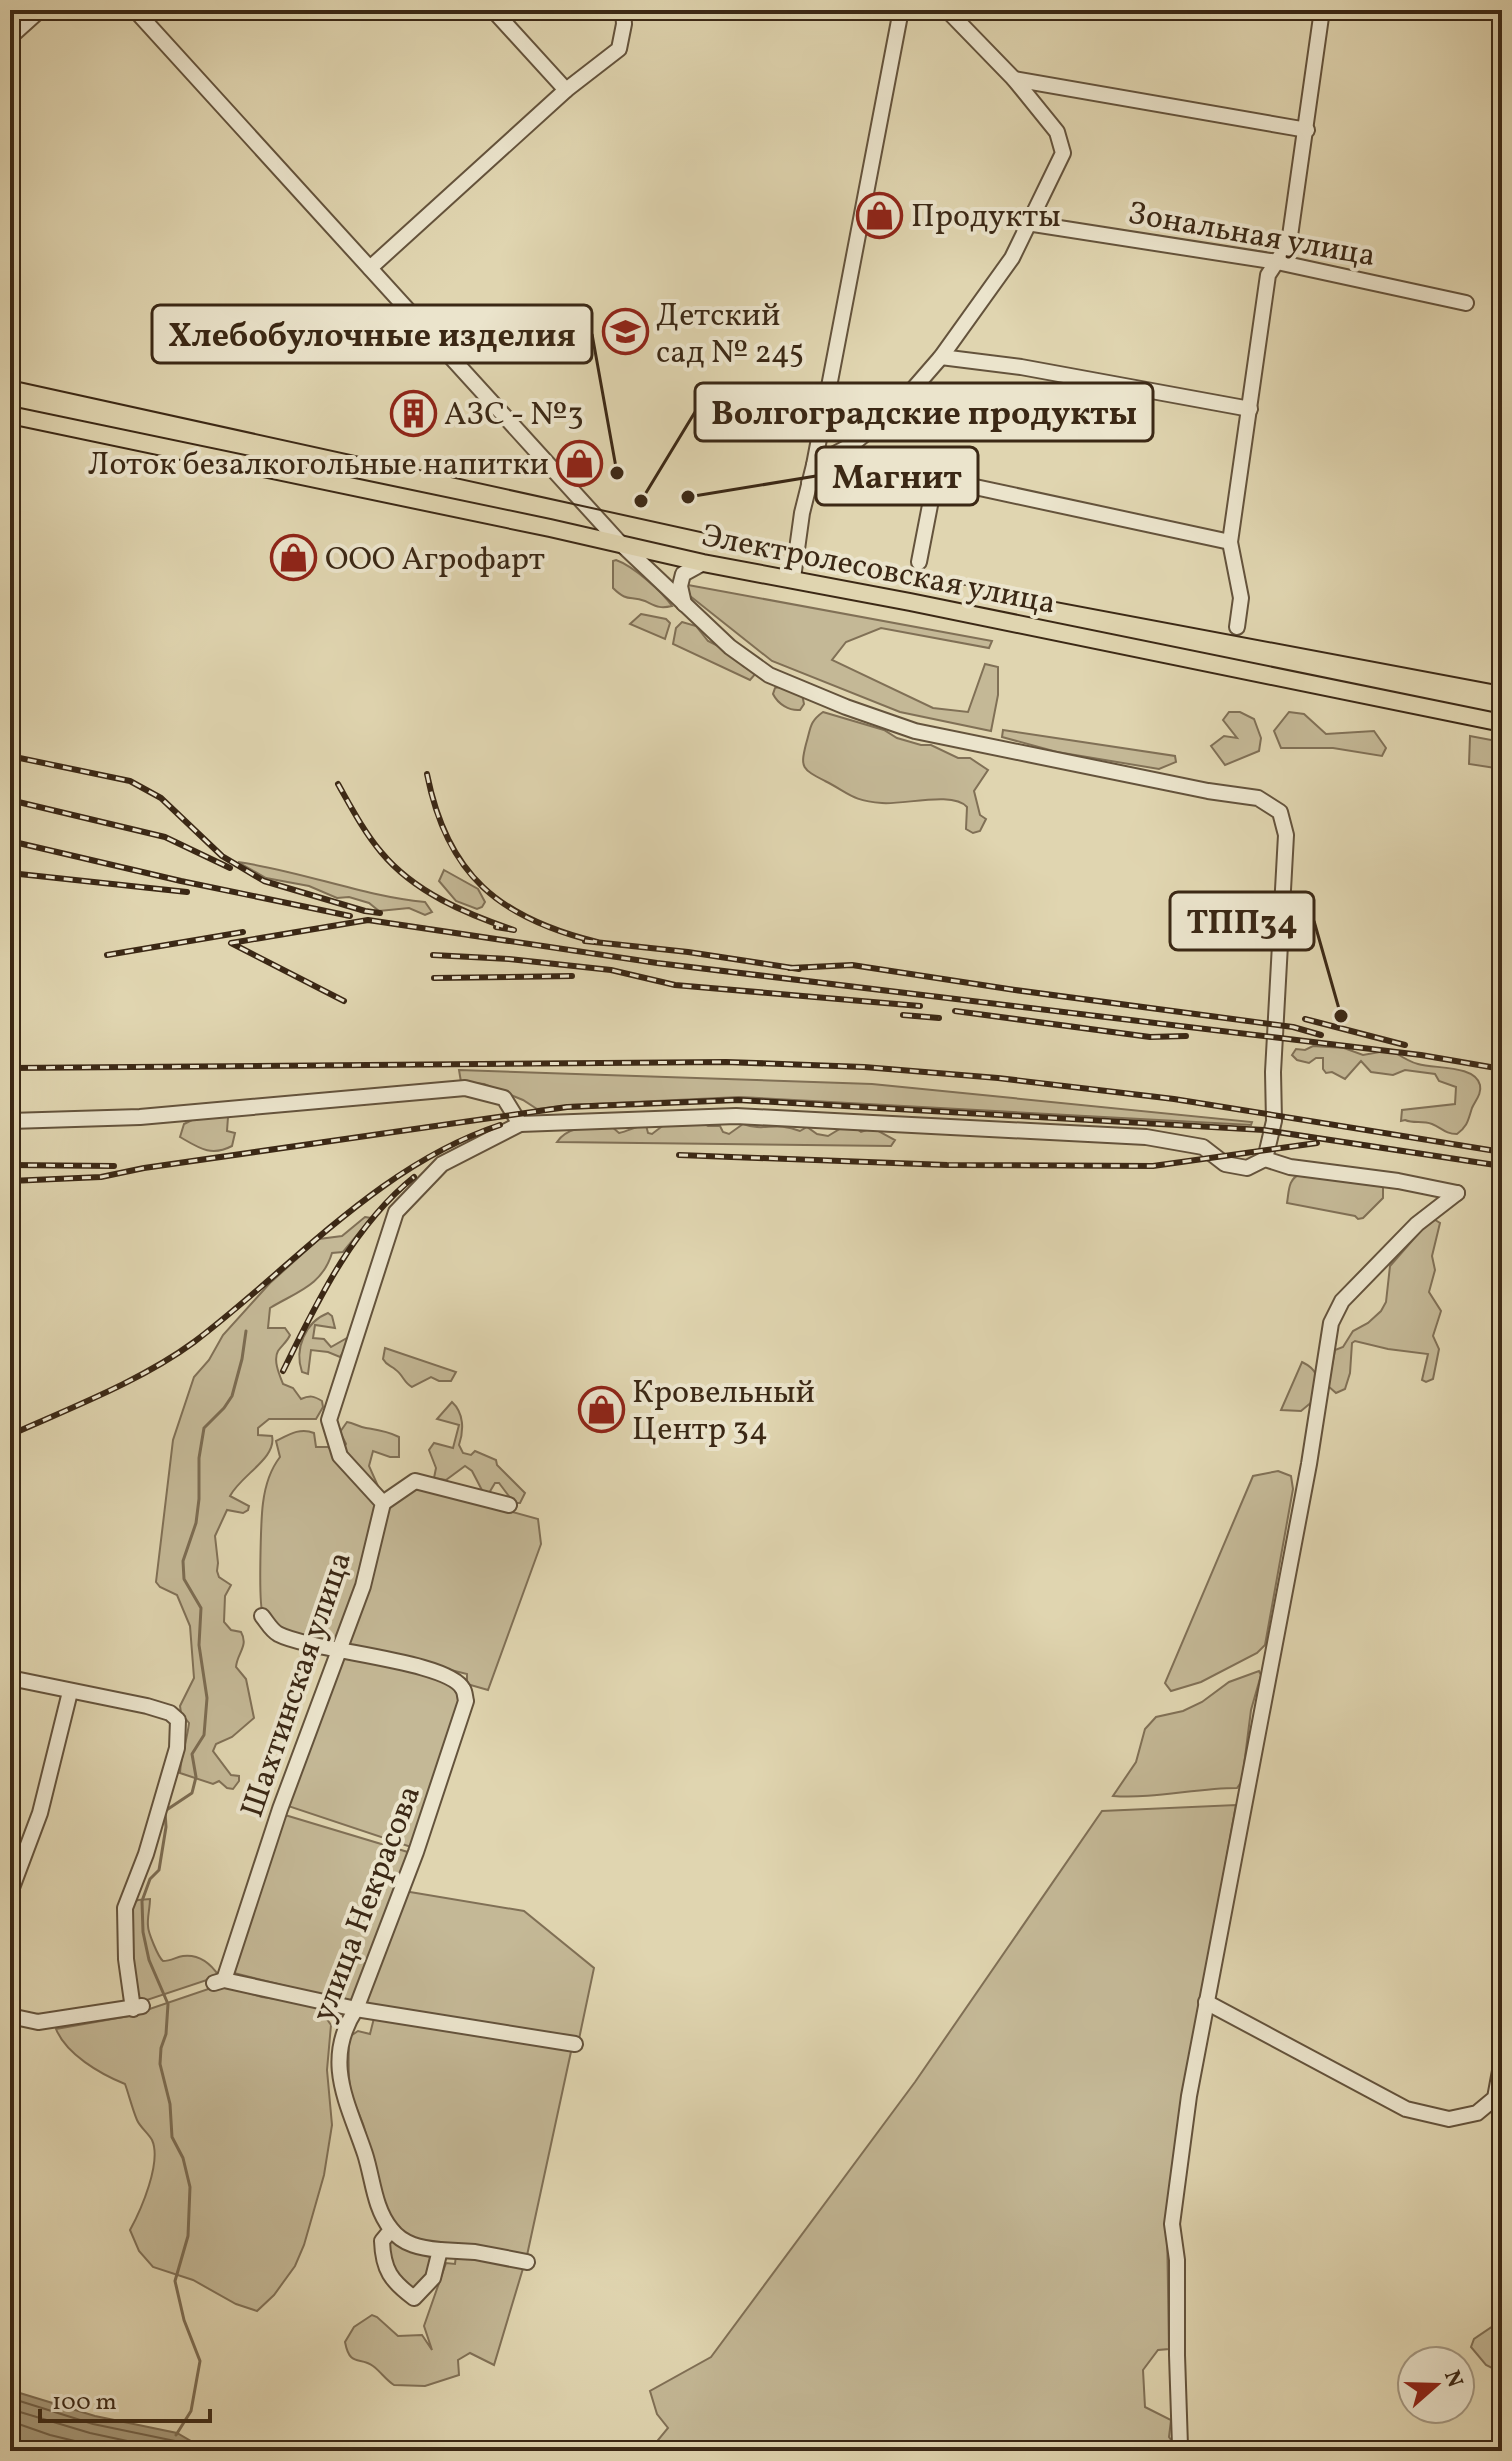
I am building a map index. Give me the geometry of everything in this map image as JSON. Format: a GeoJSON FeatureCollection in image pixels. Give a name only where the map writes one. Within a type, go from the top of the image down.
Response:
{"type":"FeatureCollection","features":[{"type":"Feature","properties":{"kind":"main road","name":"Электролесовская улица"},"geometry":{"type":"LineString","coordinates":[[10,415],[619,542],[703,563],[793,578],[1502,723]]}},
{"type":"Feature","properties":{"kind":"street"},"geometry":{"type":"LineString","coordinates":[[10,37],[40,10]]}},
{"type":"Feature","properties":{"kind":"street"},"geometry":{"type":"LineString","coordinates":[[135,10],[619,542],[730,647],[769,675],[915,731],[1146,779],[1258,798],[1280,812],[1286,835],[1274,1032],[1274,1121],[1265,1159]]}},
{"type":"Feature","properties":{"kind":"street"},"geometry":{"type":"LineString","coordinates":[[493,10],[566,90]]}},
{"type":"Feature","properties":{"kind":"street"},"geometry":{"type":"LineString","coordinates":[[370,268],[566,90],[619,49],[624,24],[623,10]]}},
{"type":"Feature","properties":{"kind":"street"},"geometry":{"type":"LineString","coordinates":[[793,578],[802,513],[814,465],[901,10]]}},
{"type":"Feature","properties":{"kind":"street"},"geometry":{"type":"LineString","coordinates":[[814,465],[850,446],[895,410],[941,357],[1012,258],[1063,153],[1057,132],[1014,79],[947,10]]}},
{"type":"Feature","properties":{"kind":"street"},"geometry":{"type":"LineString","coordinates":[[1237,627],[1241,598],[1230,542],[1268,275],[1289,243],[1322,10]]}},
{"type":"Feature","properties":{"kind":"street"},"geometry":{"type":"LineString","coordinates":[[1014,79],[1307,130]]}},
{"type":"Feature","properties":{"kind":"street","name":"Зональная улица"},"geometry":{"type":"LineString","coordinates":[[1027,223],[1277,262],[1466,303]]}},
{"type":"Feature","properties":{"kind":"street"},"geometry":{"type":"LineString","coordinates":[[941,357],[1021,367],[1250,409]]}},
{"type":"Feature","properties":{"kind":"street"},"geometry":{"type":"LineString","coordinates":[[809,483],[830,480],[913,497],[924,485],[938,479],[1230,542]]}},
{"type":"Feature","properties":{"kind":"street"},"geometry":{"type":"LineString","coordinates":[[919,562],[931,500],[924,485]]}},
{"type":"Feature","properties":{"kind":"street"},"geometry":{"type":"LineString","coordinates":[[684,605],[680,586],[683,574],[703,563]]}},
{"type":"Feature","properties":{"kind":"street"},"geometry":{"type":"LineString","coordinates":[[10,1121],[140,1117],[465,1088],[504,1098],[520,1124]]}},
{"type":"Feature","properties":{"kind":"street"},"geometry":{"type":"LineString","coordinates":[[509,1505],[415,1481],[383,1503],[340,1456],[329,1420],[396,1212],[442,1164],[520,1124],[736,1116],[1146,1137],[1203,1147],[1225,1164],[1247,1168],[1265,1159],[1290,1167],[1398,1181],[1457,1193],[1417,1224],[1352,1290],[1342,1301],[1331,1323],[1309,1464],[1189,2096],[1172,2224],[1177,2260],[1180,2446],[1185,2451]]}},
{"type":"Feature","properties":{"kind":"street","name":"Шахтинская улица"},"geometry":{"type":"LineString","coordinates":[[356,2009],[219,1982],[363,1586],[383,1503]]}},
{"type":"Feature","properties":{"kind":"street"},"geometry":{"type":"LineString","coordinates":[[262,1616],[275,1633],[310,1646],[338,1649]]}},
{"type":"Feature","properties":{"kind":"street","name":"улица Некрасова"},"geometry":{"type":"LineString","coordinates":[[338,1649],[446,1675],[463,1687],[466,1701],[448,1761],[356,2009],[344,2027],[339,2059],[344,2103],[365,2155],[376,2200],[391,2230]]}},
{"type":"Feature","properties":{"kind":"street"},"geometry":{"type":"LineString","coordinates":[[10,1678],[147,1706],[170,1713],[178,1720],[177,1748],[146,1854],[125,1908],[126,1959],[138,2008],[38,2022],[10,2016]]}},
{"type":"Feature","properties":{"kind":"street"},"geometry":{"type":"LineString","coordinates":[[10,1893],[40,1813],[70,1692]]}},
{"type":"Feature","properties":{"kind":"street"},"geometry":{"type":"LineString","coordinates":[[1206,2002],[1406,2109],[1449,2119],[1477,2113],[1495,2098],[1502,2060]]}},
{"type":"Feature","properties":{"kind":"street"},"geometry":{"type":"LineString","coordinates":[[356,2009],[575,2044]]}},
{"type":"Feature","properties":{"kind":"street"},"geometry":{"type":"LineString","coordinates":[[440,2250],[433,2278],[414,2298],[396,2285],[383,2262],[382,2241],[391,2230],[413,2247],[475,2252],[527,2262]]}},
{"type":"Feature","properties":{"kind":"shaded area"},"geometry":{"type":"Polygon","coordinates":[[[613,561],[647,580],[672,606],[658,606],[618,593],[613,588],[613,561]]]}},
{"type":"Feature","properties":{"kind":"shaded area"},"geometry":{"type":"Polygon","coordinates":[[[688,585],[992,641],[989,648],[881,628],[846,642],[832,660],[933,708],[968,712],[985,664],[998,667],[998,695],[991,731],[900,712],[772,661],[685,592],[688,585]]]}},
{"type":"Feature","properties":{"kind":"shaded area"},"geometry":{"type":"Polygon","coordinates":[[[641,614],[666,619],[670,623],[665,639],[630,624],[641,614]]]}},
{"type":"Feature","properties":{"kind":"shaded area"},"geometry":{"type":"Polygon","coordinates":[[[682,622],[696,626],[708,641],[730,652],[743,666],[757,672],[750,680],[673,644],[676,628],[682,622]]]}},
{"type":"Feature","properties":{"kind":"shaded area"},"geometry":{"type":"Polygon","coordinates":[[[779,687],[802,694],[804,704],[800,710],[788,708],[778,701],[773,694],[779,687]]]}},
{"type":"Feature","properties":{"kind":"shaded area"},"geometry":{"type":"Polygon","coordinates":[[[823,712],[884,730],[897,738],[931,745],[958,758],[970,758],[988,770],[974,791],[980,815],[986,819],[980,831],[973,833],[966,829],[967,807],[960,802],[940,799],[882,803],[864,800],[811,774],[803,763],[804,752],[811,726],[823,712]]]}},
{"type":"Feature","properties":{"kind":"shaded area"},"geometry":{"type":"Polygon","coordinates":[[[1229,712],[1240,712],[1254,719],[1261,738],[1259,751],[1225,765],[1211,746],[1224,736],[1237,738],[1223,720],[1229,712]]]}},
{"type":"Feature","properties":{"kind":"shaded area"},"geometry":{"type":"Polygon","coordinates":[[[1289,712],[1304,714],[1326,734],[1374,731],[1386,748],[1382,756],[1333,748],[1281,748],[1274,731],[1289,712]]]}},
{"type":"Feature","properties":{"kind":"shaded area"},"geometry":{"type":"Polygon","coordinates":[[[1003,730],[1175,756],[1176,762],[1159,769],[1057,752],[1002,737],[1003,730]]]}},
{"type":"Feature","properties":{"kind":"shaded area"},"geometry":{"type":"Polygon","coordinates":[[[1470,736],[1502,742],[1502,769],[1469,764],[1470,736]]]}},
{"type":"Feature","properties":{"kind":"shaded area"},"geometry":{"type":"Polygon","coordinates":[[[238,862],[425,902],[432,912],[425,915],[409,908],[379,911],[369,903],[349,897],[337,898],[309,886],[266,878],[238,862]]]}},
{"type":"Feature","properties":{"kind":"shaded area"},"geometry":{"type":"Polygon","coordinates":[[[444,870],[478,889],[485,902],[482,907],[477,909],[456,901],[439,881],[444,870]]]}},
{"type":"Feature","properties":{"kind":"shaded area"},"geometry":{"type":"Polygon","coordinates":[[[1313,1046],[1344,1048],[1363,1055],[1391,1050],[1415,1063],[1471,1074],[1477,1079],[1480,1091],[1467,1122],[1457,1134],[1428,1123],[1401,1121],[1402,1110],[1455,1104],[1456,1087],[1439,1081],[1435,1074],[1405,1070],[1393,1075],[1371,1072],[1361,1061],[1345,1079],[1332,1072],[1326,1073],[1323,1058],[1309,1063],[1292,1055],[1296,1049],[1305,1050],[1313,1046]]]}},
{"type":"Feature","properties":{"kind":"shaded area"},"geometry":{"type":"Polygon","coordinates":[[[459,1070],[872,1084],[1252,1122],[1251,1125],[739,1097],[537,1109],[484,1084],[461,1082],[459,1070]]]}},
{"type":"Feature","properties":{"kind":"shaded area"},"geometry":{"type":"Polygon","coordinates":[[[221,1115],[228,1117],[227,1131],[235,1133],[232,1146],[211,1151],[180,1137],[184,1124],[221,1115]]]}},
{"type":"Feature","properties":{"kind":"shaded area"},"geometry":{"type":"Polygon","coordinates":[[[665,1124],[720,1126],[723,1132],[729,1134],[743,1124],[800,1131],[807,1127],[817,1134],[828,1136],[843,1127],[853,1126],[861,1132],[873,1128],[895,1140],[891,1146],[557,1142],[568,1132],[588,1127],[611,1126],[619,1133],[646,1125],[648,1133],[652,1134],[665,1124]]]}},
{"type":"Feature","properties":{"kind":"shaded area"},"geometry":{"type":"Polygon","coordinates":[[[1301,1174],[1383,1186],[1383,1198],[1363,1218],[1358,1219],[1287,1203],[1291,1182],[1301,1174]]]}},
{"type":"Feature","properties":{"kind":"shaded area"},"geometry":{"type":"Polygon","coordinates":[[[365,1217],[371,1218],[343,1252],[332,1253],[315,1281],[270,1308],[268,1328],[285,1328],[290,1335],[276,1359],[283,1384],[293,1388],[301,1399],[319,1399],[323,1407],[316,1419],[269,1419],[258,1428],[258,1435],[272,1436],[269,1452],[230,1496],[249,1506],[248,1510],[243,1513],[227,1510],[215,1536],[217,1571],[219,1577],[231,1585],[225,1596],[224,1622],[231,1630],[241,1632],[243,1637],[236,1667],[246,1679],[254,1718],[232,1737],[216,1744],[213,1751],[231,1775],[239,1776],[233,1789],[227,1788],[219,1781],[213,1784],[180,1773],[189,1723],[180,1706],[194,1678],[190,1626],[177,1595],[156,1582],[173,1440],[194,1377],[209,1360],[223,1335],[270,1283],[319,1239],[342,1236],[365,1217]]]}},
{"type":"Feature","properties":{"kind":"shaded area"},"geometry":{"type":"Polygon","coordinates":[[[1432,1218],[1440,1223],[1432,1256],[1435,1270],[1429,1292],[1441,1311],[1433,1336],[1439,1349],[1433,1379],[1422,1380],[1428,1354],[1355,1341],[1352,1343],[1350,1373],[1345,1389],[1336,1393],[1328,1386],[1335,1350],[1343,1347],[1353,1331],[1381,1311],[1386,1302],[1390,1266],[1432,1218]]]}},
{"type":"Feature","properties":{"kind":"shaded area"},"geometry":{"type":"Polygon","coordinates":[[[328,1313],[335,1328],[315,1325],[313,1338],[324,1339],[331,1347],[347,1338],[350,1341],[340,1357],[311,1350],[308,1374],[302,1372],[299,1354],[303,1337],[313,1323],[328,1313]]]}},
{"type":"Feature","properties":{"kind":"shaded area"},"geometry":{"type":"Polygon","coordinates":[[[385,1348],[456,1372],[451,1381],[431,1377],[412,1387],[384,1361],[385,1348]]]}},
{"type":"Feature","properties":{"kind":"shaded area"},"geometry":{"type":"Polygon","coordinates":[[[1302,1362],[1316,1374],[1313,1401],[1301,1411],[1281,1410],[1302,1362]]]}},
{"type":"Feature","properties":{"kind":"shaded area"},"geometry":{"type":"Polygon","coordinates":[[[452,1402],[461,1416],[459,1445],[463,1453],[471,1455],[475,1451],[496,1460],[497,1465],[525,1493],[520,1503],[514,1503],[499,1483],[484,1494],[472,1471],[465,1466],[446,1480],[434,1478],[436,1468],[429,1450],[434,1443],[453,1448],[459,1425],[437,1419],[452,1402]]]}},
{"type":"Feature","properties":{"kind":"shaded area"},"geometry":{"type":"Polygon","coordinates":[[[347,1422],[399,1437],[399,1457],[373,1451],[369,1466],[382,1495],[363,1578],[335,1643],[306,1639],[286,1632],[263,1614],[261,1525],[267,1485],[280,1457],[276,1441],[294,1432],[309,1431],[314,1433],[316,1447],[328,1447],[334,1452],[342,1450],[346,1444],[340,1432],[347,1422]]]}},
{"type":"Feature","properties":{"kind":"shaded area"},"geometry":{"type":"Polygon","coordinates":[[[1278,1471],[1291,1476],[1293,1489],[1265,1645],[1257,1653],[1201,1682],[1171,1691],[1165,1683],[1253,1476],[1278,1471]]]}},
{"type":"Feature","properties":{"kind":"shaded area"},"geometry":{"type":"Polygon","coordinates":[[[417,1486],[538,1519],[541,1544],[488,1690],[467,1684],[467,1674],[347,1644],[388,1505],[417,1486]]]}},
{"type":"Feature","properties":{"kind":"shaded area"},"geometry":{"type":"Polygon","coordinates":[[[345,1655],[442,1679],[458,1690],[460,1707],[414,1848],[288,1806],[345,1655]]]}},
{"type":"Feature","properties":{"kind":"shaded area"},"geometry":{"type":"Polygon","coordinates":[[[1259,1671],[1261,1675],[1251,1710],[1242,1781],[1237,1788],[1113,1796],[1136,1762],[1145,1729],[1156,1717],[1183,1711],[1202,1702],[1229,1682],[1259,1671]]]}},
{"type":"Feature","properties":{"kind":"shaded area"},"geometry":{"type":"Polygon","coordinates":[[[1236,1805],[1186,2085],[1167,2226],[1169,2349],[1158,2350],[1143,2370],[1145,2407],[1171,2420],[1169,2437],[1179,2451],[659,2451],[658,2440],[668,2428],[657,2414],[650,2391],[711,2357],[915,2082],[1102,1811],[1236,1805]]]}},
{"type":"Feature","properties":{"kind":"shaded area"},"geometry":{"type":"Polygon","coordinates":[[[285,1815],[411,1853],[354,2003],[234,1973],[285,1815]]]}},
{"type":"Feature","properties":{"kind":"shaded area"},"geometry":{"type":"Polygon","coordinates":[[[404,1891],[524,1911],[594,1968],[579,2039],[365,2004],[404,1891]]]}},
{"type":"Feature","properties":{"kind":"shaded area"},"geometry":{"type":"Polygon","coordinates":[[[150,1899],[148,1929],[163,1961],[183,1956],[199,1958],[219,1976],[138,2003],[131,1957],[130,1905],[138,1900],[150,1899]]]}},
{"type":"Feature","properties":{"kind":"shaded area"},"geometry":{"type":"Polygon","coordinates":[[[220,1985],[262,1997],[317,2005],[331,2025],[327,2070],[332,2125],[324,2175],[295,2266],[274,2295],[257,2311],[236,2304],[193,2280],[153,2267],[139,2251],[130,2230],[152,2173],[152,2140],[137,2120],[125,2084],[105,2075],[76,2055],[56,2029],[129,2016],[220,1985]]]}},
{"type":"Feature","properties":{"kind":"shaded area"},"geometry":{"type":"Polygon","coordinates":[[[374,2018],[572,2047],[526,2260],[446,2248],[417,2240],[406,2234],[387,2213],[349,2079],[349,2037],[358,2031],[370,2034],[374,2018]]]}},
{"type":"Feature","properties":{"kind":"shaded area"},"geometry":{"type":"Polygon","coordinates":[[[392,2235],[436,2252],[430,2277],[413,2295],[398,2283],[384,2242],[392,2235]]]}},
{"type":"Feature","properties":{"kind":"shaded area"},"geometry":{"type":"Polygon","coordinates":[[[456,2255],[524,2265],[494,2365],[470,2353],[458,2360],[459,2375],[425,2386],[394,2385],[373,2366],[350,2355],[345,2342],[354,2327],[372,2315],[398,2336],[422,2335],[432,2350],[424,2326],[446,2263],[455,2264],[456,2255]]]}},
{"type":"Feature","properties":{"kind":"shaded area"},"geometry":{"type":"Polygon","coordinates":[[[1502,2320],[1502,2373],[1486,2365],[1476,2353],[1476,2345],[1472,2345],[1474,2339],[1502,2320]]]}},
{"type":"Feature","properties":{"kind":"water"},"geometry":{"type":"Polygon","coordinates":[[[10,2390],[95,2416],[177,2433],[208,2451],[10,2451],[10,2390]]]}},
{"type":"Feature","properties":{"kind":"waterway"},"geometry":{"type":"LineString","coordinates":[[176,2435],[191,2411],[200,2361],[184,2320],[175,2281],[188,2236],[190,2187],[183,2158],[172,2137],[170,2104],[160,2064],[168,2004],[149,1960],[143,1932],[142,1901],[150,1879],[159,1870],[166,1827],[165,1811],[192,1793],[196,1777],[192,1754],[204,1735],[207,1698],[199,1645],[201,1608],[184,1579],[183,1561],[196,1523],[199,1458],[204,1428],[232,1396],[246,1331]]}},
{"type":"Feature","properties":{"kind":"tram line"},"geometry":{"type":"LineString","coordinates":[[10,380],[796,553],[1502,686]]}},
{"type":"Feature","properties":{"kind":"railway"},"geometry":{"type":"LineString","coordinates":[[10,756],[130,781],[161,798],[222,856],[264,881],[380,913]]}},
{"type":"Feature","properties":{"kind":"railway"},"geometry":{"type":"LineString","coordinates":[[427,774],[448,839],[483,887],[505,905],[532,920],[597,942]]}},
{"type":"Feature","properties":{"kind":"railway"},"geometry":{"type":"LineString","coordinates":[[338,784],[369,836],[394,866],[442,900],[514,930],[496,927]]}},
{"type":"Feature","properties":{"kind":"railway"},"geometry":{"type":"LineString","coordinates":[[10,800],[165,837],[230,868]]}},
{"type":"Feature","properties":{"kind":"railway"},"geometry":{"type":"LineString","coordinates":[[10,841],[350,916]]}},
{"type":"Feature","properties":{"kind":"railway"},"geometry":{"type":"LineString","coordinates":[[10,873],[187,892]]}},
{"type":"Feature","properties":{"kind":"railway"},"geometry":{"type":"LineString","coordinates":[[344,1001],[231,943],[368,920],[657,963],[1421,1055],[1502,1069]]}},
{"type":"Feature","properties":{"kind":"railway"},"geometry":{"type":"LineString","coordinates":[[107,955],[243,932]]}},
{"type":"Feature","properties":{"kind":"railway"},"geometry":{"type":"LineString","coordinates":[[585,941],[688,952],[799,969]]}},
{"type":"Feature","properties":{"kind":"railway"},"geometry":{"type":"LineString","coordinates":[[433,955],[611,970],[675,985],[920,1006]]}},
{"type":"Feature","properties":{"kind":"railway"},"geometry":{"type":"LineString","coordinates":[[790,968],[852,965],[1293,1027],[1321,1035]]}},
{"type":"Feature","properties":{"kind":"railway"},"geometry":{"type":"LineString","coordinates":[[434,978],[572,976]]}},
{"type":"Feature","properties":{"kind":"railway"},"geometry":{"type":"LineString","coordinates":[[955,1011],[1150,1037],[1186,1036]]}},
{"type":"Feature","properties":{"kind":"railway"},"geometry":{"type":"LineString","coordinates":[[903,1015],[939,1018]]}},
{"type":"Feature","properties":{"kind":"railway"},"geometry":{"type":"LineString","coordinates":[[1305,1019],[1405,1045]]}},
{"type":"Feature","properties":{"kind":"railway"},"geometry":{"type":"LineString","coordinates":[[10,1068],[726,1062],[864,1067],[998,1078],[1174,1099],[1502,1152]]}},
{"type":"Feature","properties":{"kind":"railway"},"geometry":{"type":"LineString","coordinates":[[10,1181],[101,1177],[144,1168],[567,1107],[738,1100],[1264,1130],[1502,1166]]}},
{"type":"Feature","properties":{"kind":"railway"},"geometry":{"type":"LineString","coordinates":[[10,1435],[105,1393],[173,1356],[231,1313],[376,1191],[456,1143],[500,1125]]}},
{"type":"Feature","properties":{"kind":"railway"},"geometry":{"type":"LineString","coordinates":[[679,1155],[947,1165],[1153,1166],[1317,1143]]}},
{"type":"Feature","properties":{"kind":"railway"},"geometry":{"type":"LineString","coordinates":[[10,1165],[114,1166]]}},
{"type":"Feature","properties":{"kind":"railway"},"geometry":{"type":"LineString","coordinates":[[283,1371],[338,1266],[373,1218],[414,1177]]}},
{"type":"Feature","properties":{"kind":"place","name":"Продукты"},"geometry":{"type":"Point","coordinates":[880,215]}},
{"type":"Feature","properties":{"kind":"place","name":"Детский сад № 245"},"geometry":{"type":"Point","coordinates":[625,332]}},
{"type":"Feature","properties":{"kind":"place","name":"АЗС - №3"},"geometry":{"type":"Point","coordinates":[413,413]}},
{"type":"Feature","properties":{"kind":"place","name":"Лоток безалкогольные напитки"},"geometry":{"type":"Point","coordinates":[580,463]}},
{"type":"Feature","properties":{"kind":"place","name":"Хлебобулочные изделия"},"geometry":{"type":"Point","coordinates":[617,473]}},
{"type":"Feature","properties":{"kind":"place","name":"Магнит"},"geometry":{"type":"Point","coordinates":[688,497]}},
{"type":"Feature","properties":{"kind":"place","name":"Волгоградские продукты"},"geometry":{"type":"Point","coordinates":[641,501]}},
{"type":"Feature","properties":{"kind":"place","name":"ООО Агрофарт"},"geometry":{"type":"Point","coordinates":[294,558]}},
{"type":"Feature","properties":{"kind":"place","name":"ТПП34"},"geometry":{"type":"Point","coordinates":[1341,1016]}},
{"type":"Feature","properties":{"kind":"place","name":"Кровельный Центр 34"},"geometry":{"type":"Point","coordinates":[601,1409]}}]}
